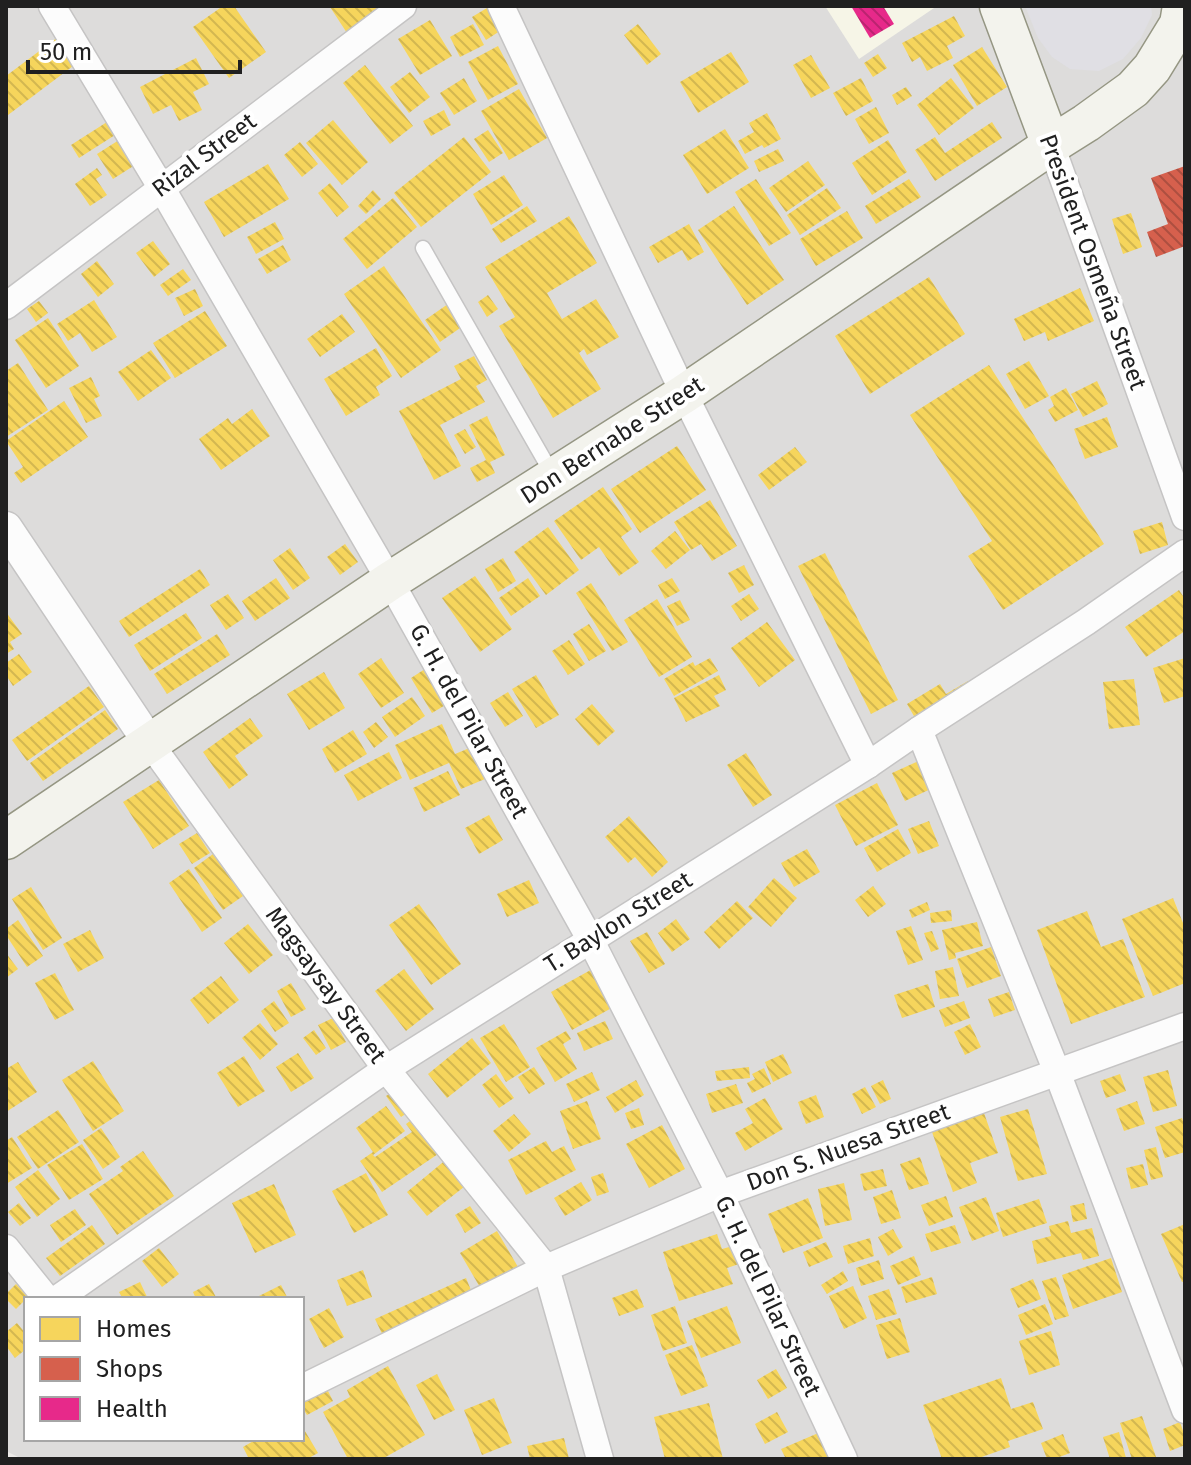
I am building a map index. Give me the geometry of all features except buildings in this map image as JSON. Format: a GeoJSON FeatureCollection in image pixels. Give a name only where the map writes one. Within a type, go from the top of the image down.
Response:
{"type":"FeatureCollection","features":[{"type":"Feature","properties":{"kind":"main road","name":"President Osmeña Street"},"geometry":{"type":"LineString","coordinates":[[999,6],[1051,145]]}},
{"type":"Feature","properties":{"kind":"main road","name":"Don Bernabe Street"},"geometry":{"type":"LineString","coordinates":[[6,840],[390,581],[684,394],[1086,123],[1133,89],[1152,68],[1179,24],[1182,6]]}},
{"type":"Feature","properties":{"kind":"street","name":"G. H. del Pilar Street"},"geometry":{"type":"LineString","coordinates":[[52,6],[390,581],[590,939],[720,1194],[844,1459]]}},
{"type":"Feature","properties":{"kind":"street","name":"Rizal Street"},"geometry":{"type":"LineString","coordinates":[[6,306],[403,6]]}},
{"type":"Feature","properties":{"kind":"street"},"geometry":{"type":"LineString","coordinates":[[501,6],[684,394],[868,765]]}},
{"type":"Feature","properties":{"kind":"street","name":"President Osmeña Street"},"geometry":{"type":"LineString","coordinates":[[1051,145],[1185,517]]}},
{"type":"Feature","properties":{"kind":"street","name":"Magsaysay Street"},"geometry":{"type":"LineString","coordinates":[[6,528],[149,742],[386,1069],[546,1268],[600,1459]]}},
{"type":"Feature","properties":{"kind":"street","name":"T. Baylon Street"},"geometry":{"type":"LineString","coordinates":[[60,1297],[386,1069],[868,765],[1185,553]]}},
{"type":"Feature","properties":{"kind":"street"},"geometry":{"type":"LineString","coordinates":[[919,730],[1057,1072],[1185,1410]]}},
{"type":"Feature","properties":{"kind":"street","name":"Don S. Nuesa Street"},"geometry":{"type":"LineString","coordinates":[[304,1387],[546,1268],[720,1194],[1185,1026]]}},
{"type":"Feature","properties":{"kind":"street"},"geometry":{"type":"LineString","coordinates":[[6,1248],[45,1297]]}},
{"type":"Feature","properties":{"kind":"lane"},"geometry":{"type":"LineString","coordinates":[[423,248],[555,478]]}},
{"type":"Feature","properties":{"kind":"shaded area"},"geometry":{"type":"Polygon","coordinates":[[[6,6],[1185,6],[1185,1459],[22,1459],[6,1451],[6,6]]]}},
{"type":"Feature","properties":{"kind":"shaded area"},"geometry":{"type":"Polygon","coordinates":[[[825,6],[937,6],[859,59],[825,6]]]}},
{"type":"Feature","properties":{"kind":"shaded area"},"geometry":{"type":"Polygon","coordinates":[[[1025,6],[1151,6],[1152,15],[1141,38],[1123,59],[1099,71],[1070,69],[1052,57],[1038,38],[1025,6]]]}}]}
